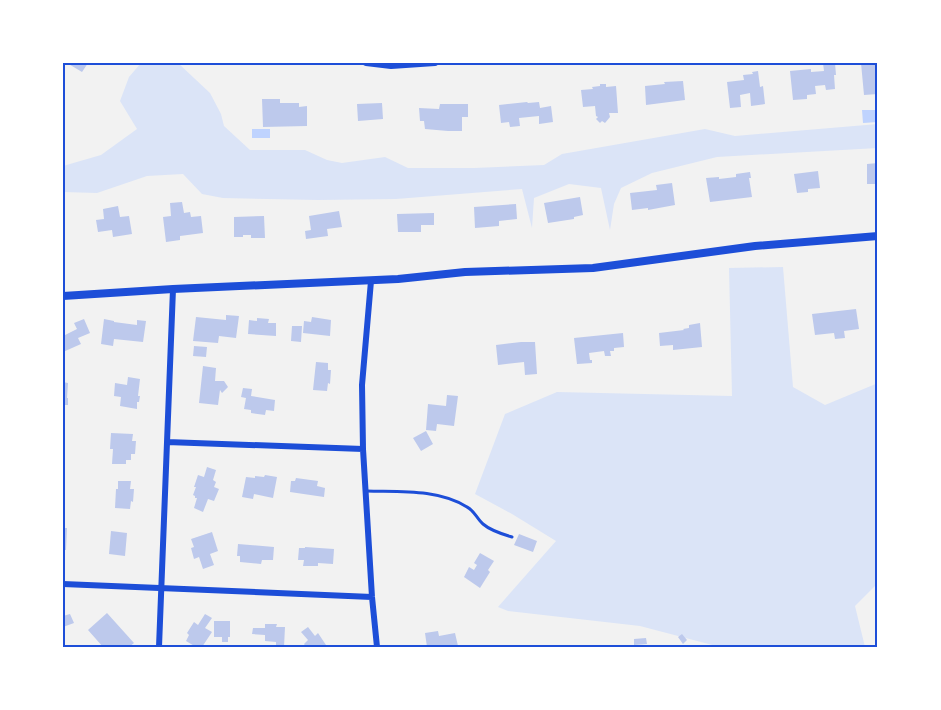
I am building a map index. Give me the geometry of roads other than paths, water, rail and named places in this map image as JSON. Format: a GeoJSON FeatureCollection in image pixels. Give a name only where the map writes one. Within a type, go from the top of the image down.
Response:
{"type":"FeatureCollection","features":[{"type":"Feature","properties":{"kind":"street"},"geometry":{"type":"LineString","coordinates":[[366,63],[391,66],[435,63]]}},
{"type":"Feature","properties":{"kind":"street"},"geometry":{"type":"LineString","coordinates":[[63,296],[371,281],[465,272],[592,268],[755,246],[878,236]]}},
{"type":"Feature","properties":{"kind":"street"},"geometry":{"type":"LineString","coordinates":[[371,281],[362,385],[363,449],[377,647]]}},
{"type":"Feature","properties":{"kind":"street"},"geometry":{"type":"LineString","coordinates":[[159,647],[173,289]]}},
{"type":"Feature","properties":{"kind":"street"},"geometry":{"type":"LineString","coordinates":[[167,442],[363,449]]}},
{"type":"Feature","properties":{"kind":"street"},"geometry":{"type":"LineString","coordinates":[[63,584],[372,597]]}},
{"type":"Feature","properties":{"kind":"lane"},"geometry":{"type":"LineString","coordinates":[[365,491],[444,496],[469,508],[484,525],[512,537]]}},
{"type":"Feature","properties":{"kind":"water"},"geometry":{"type":"Polygon","coordinates":[[[862,110],[878,110],[878,122],[863,123],[862,110]]]}},
{"type":"Feature","properties":{"kind":"water"},"geometry":{"type":"Polygon","coordinates":[[[252,129],[270,129],[270,138],[252,138],[252,129]]]}}]}
